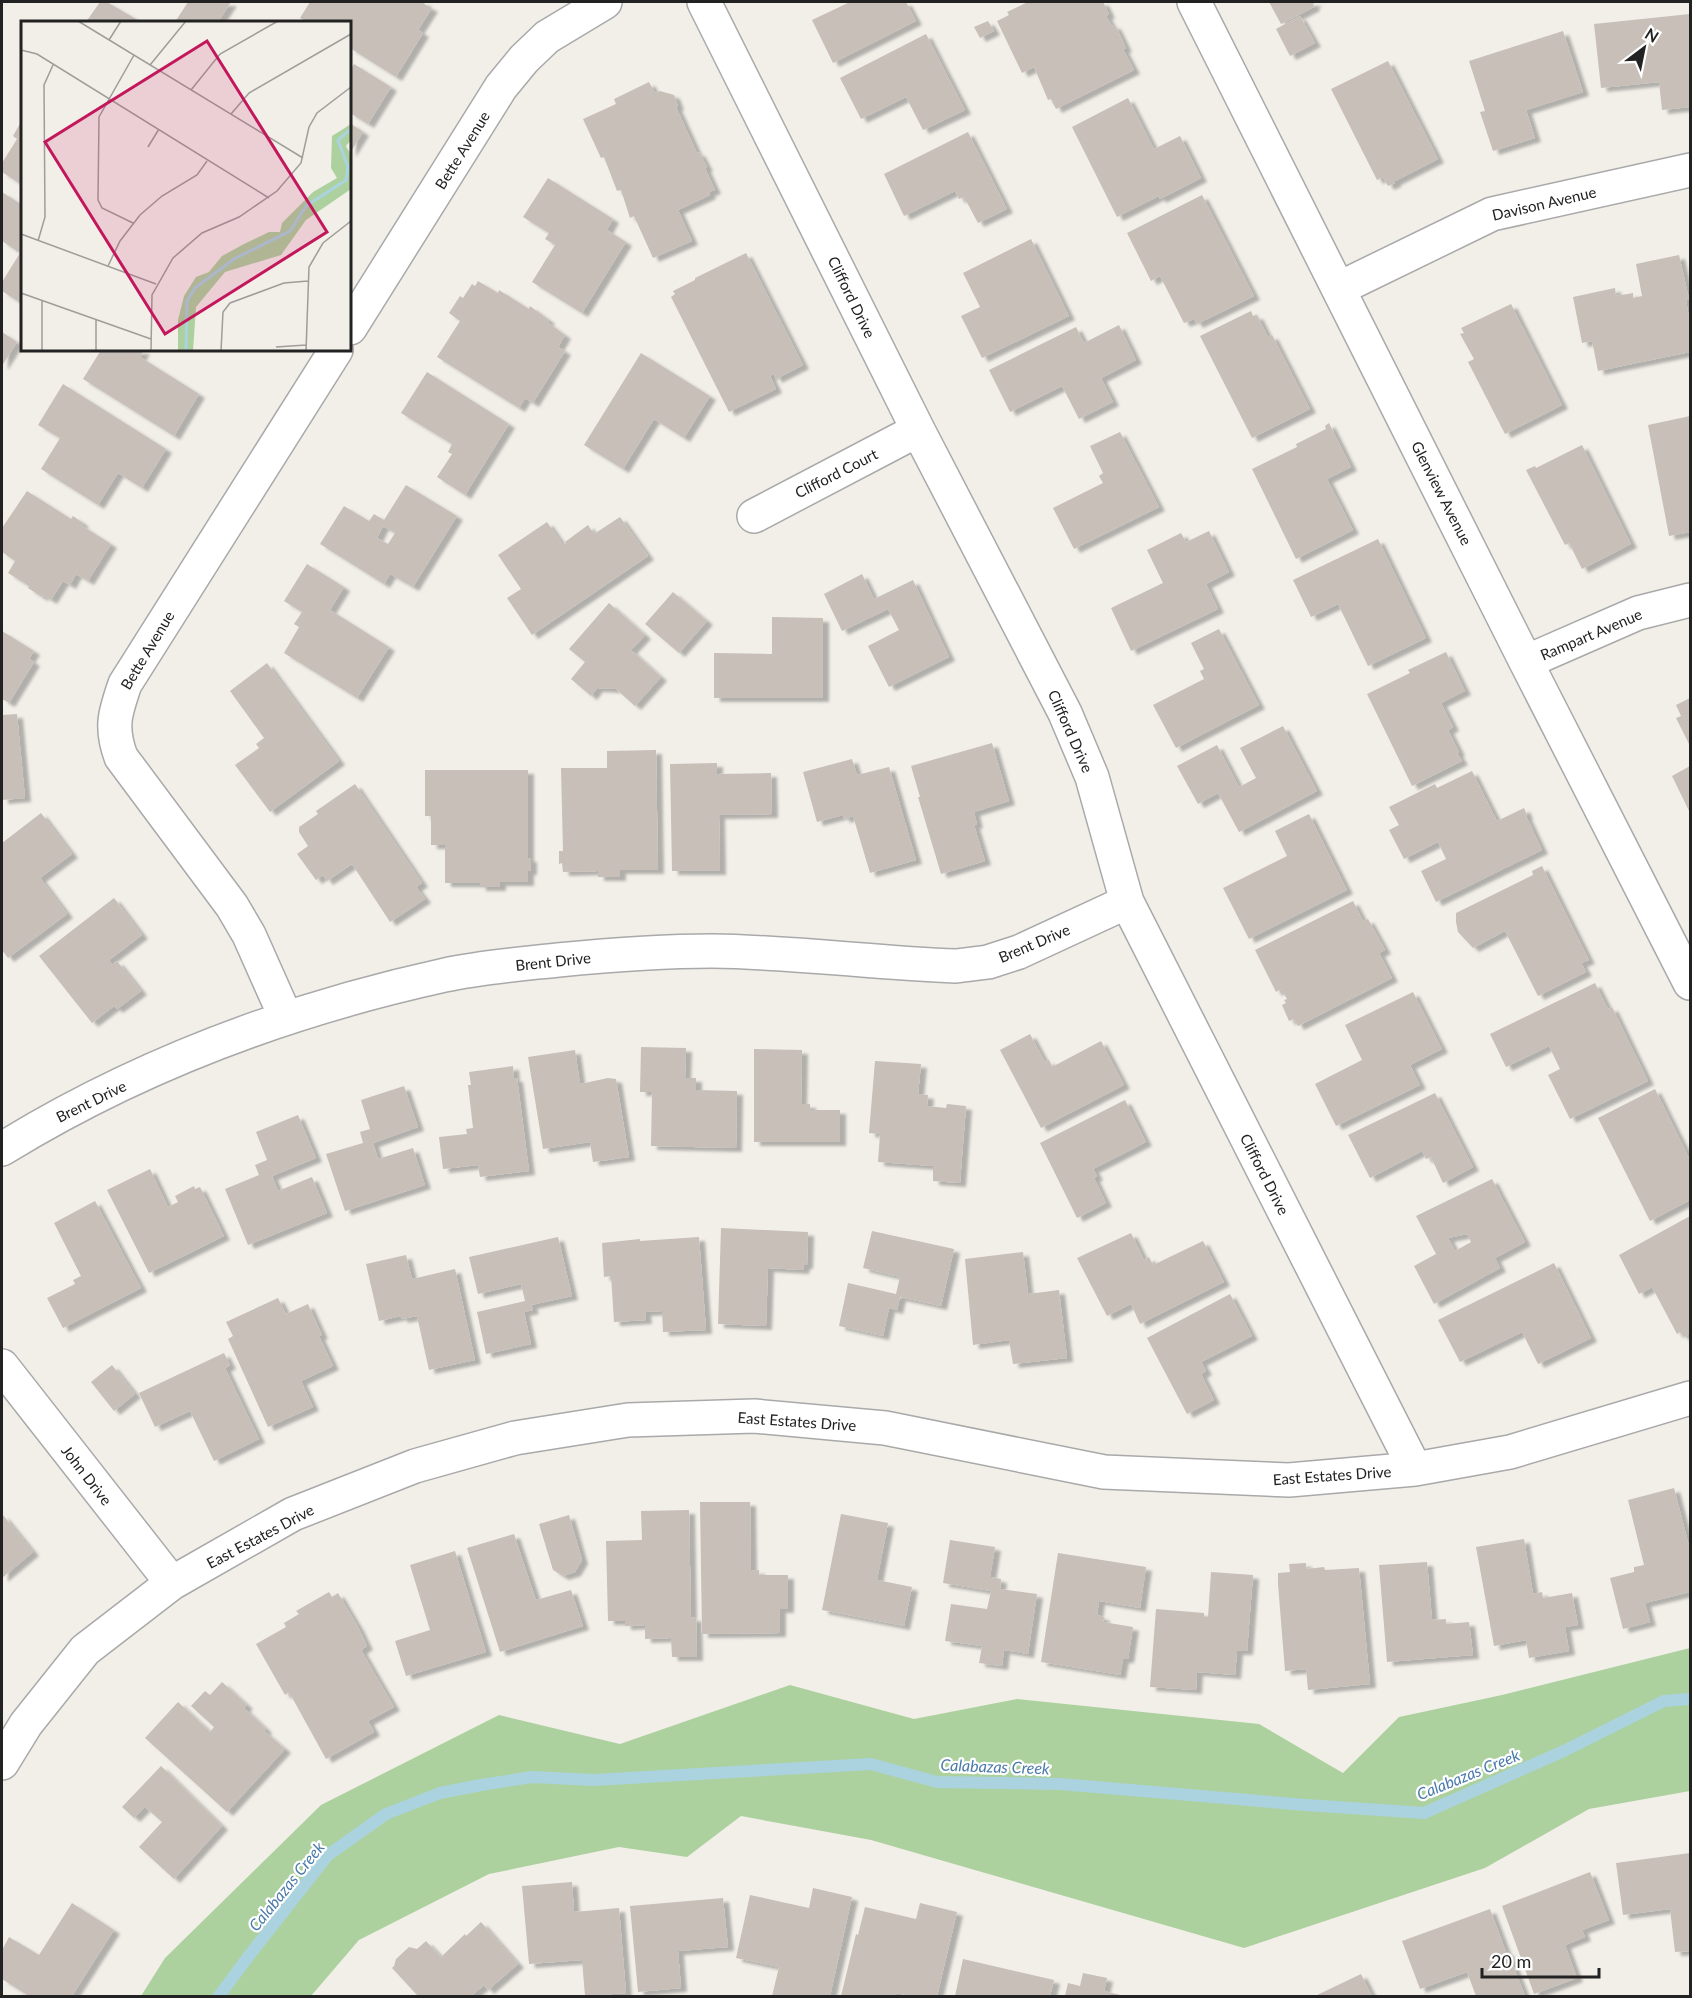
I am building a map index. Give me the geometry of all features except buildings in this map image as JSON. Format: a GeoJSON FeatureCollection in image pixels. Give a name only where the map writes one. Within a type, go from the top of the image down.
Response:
{"type":"FeatureCollection","features":[{"type":"Feature","properties":{"kind":"street","name":"Bette Avenue"},"geometry":{"type":"LineString","coordinates":[[351,326],[501,87],[524,59],[547,37],[605,2]]}},
{"type":"Feature","properties":{"kind":"street","name":"Clifford Drive"},"geometry":{"type":"LineString","coordinates":[[704,2],[918,430],[1065,713],[1092,777],[1127,902],[1415,1469]]}},
{"type":"Feature","properties":{"kind":"street","name":"Glenview Avenue"},"geometry":{"type":"LineString","coordinates":[[1194,2],[1690,983]]}},
{"type":"Feature","properties":{"kind":"street","name":"Davison Avenue"},"geometry":{"type":"LineString","coordinates":[[1340,288],[1492,214],[1690,170]]}},
{"type":"Feature","properties":{"kind":"street","name":"Bette Avenue"},"geometry":{"type":"LineString","coordinates":[[286,1018],[249,935],[232,906],[121,757],[114,739],[116,711],[124,684],[335,351]]}},
{"type":"Feature","properties":{"kind":"street","name":"Clifford Court"},"geometry":{"type":"LineString","coordinates":[[754,516],[918,430]]}},
{"type":"Feature","properties":{"kind":"street","name":"Rampart Avenue"},"geometry":{"type":"LineString","coordinates":[[1526,662],[1638,613],[1690,600]]}},
{"type":"Feature","properties":{"kind":"street","name":"Brent Drive"},"geometry":{"type":"LineString","coordinates":[[2,1149],[37,1127],[103,1093],[195,1053],[286,1018],[446,975],[516,964],[628,953],[713,951],[956,966],[988,962],[1019,952],[1127,902]]}},
{"type":"Feature","properties":{"kind":"street","name":"John Drive"},"geometry":{"type":"LineString","coordinates":[[2,1366],[172,1583]]}},
{"type":"Feature","properties":{"kind":"street","name":"East Estates Drive"},"geometry":{"type":"LineString","coordinates":[[2,1763],[26,1724],[85,1650],[172,1583],[293,1514],[415,1466],[515,1438],[628,1420],[754,1416],[885,1428],[1104,1472],[1289,1480],[1415,1469],[1510,1452],[1690,1398]]}},
{"type":"Feature","properties":{"kind":"green space"},"geometry":{"type":"Polygon","coordinates":[[[1690,1648],[1690,1791],[1589,1809],[1485,1868],[1244,1948],[871,1840],[741,1816],[687,1857],[619,1847],[489,1874],[359,1940],[311,1996],[141,1996],[165,1958],[321,1805],[499,1715],[620,1744],[790,1685],[914,1719],[1017,1699],[1259,1724],[1343,1773],[1399,1717],[1502,1695],[1690,1648]]]}},
{"type":"Feature","properties":{"kind":"waterway","name":"Calabazas Creek"},"geometry":{"type":"LineString","coordinates":[[219,1996],[328,1855],[386,1814],[440,1793],[532,1777],[594,1780],[871,1764],[937,1782],[1060,1784],[1424,1813],[1566,1750],[1664,1701],[1690,1699]]}}]}
